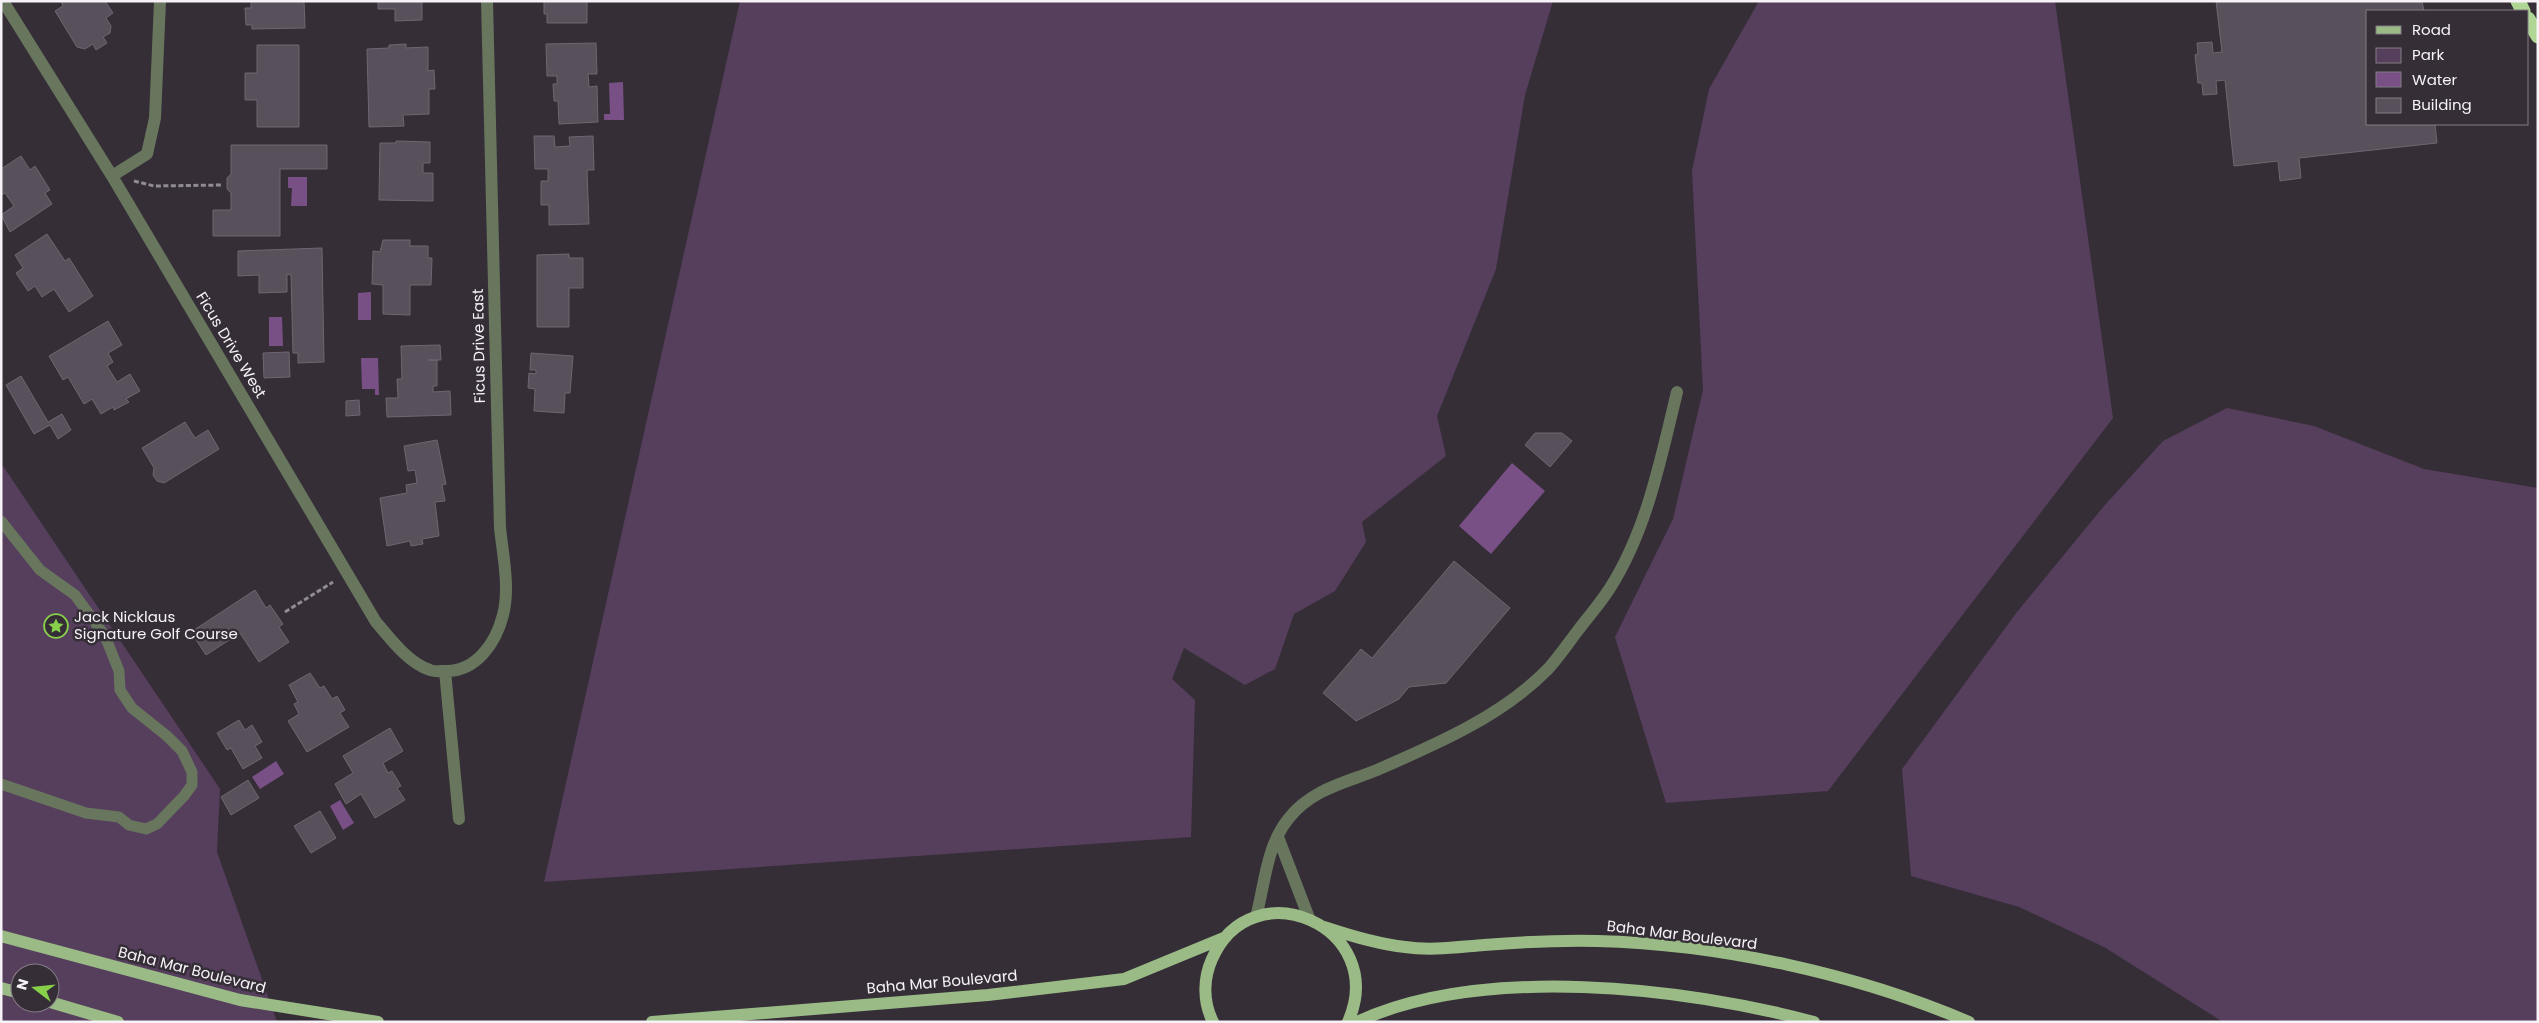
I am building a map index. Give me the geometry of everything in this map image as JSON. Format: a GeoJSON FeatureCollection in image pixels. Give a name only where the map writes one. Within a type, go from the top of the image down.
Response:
{"type":"FeatureCollection","features":[{"type":"Feature","properties":{"kind":"highway"},"geometry":{"type":"LineString","coordinates":[[2529,21],[2538,36]]}},
{"type":"Feature","properties":{"kind":"main road"},"geometry":{"type":"LineString","coordinates":[[1213,1022],[1206,999],[1205,982],[1216,950],[1239,925],[1256,917],[1282,913],[1309,918],[1324,927],[1338,939],[1348,955],[1354,972],[1356,991],[1354,1009],[1348,1022]]}},
{"type":"Feature","properties":{"kind":"main road","name":"Baha Mar Boulevard"},"geometry":{"type":"LineString","coordinates":[[1324,927],[1361,939],[1406,947],[1431,949],[1538,941],[1599,941],[1664,946],[1732,956],[1803,969],[1868,985],[1924,1003],[1969,1022]]}},
{"type":"Feature","properties":{"kind":"main road","name":"Baha Mar Boulevard"},"geometry":{"type":"LineString","coordinates":[[1,936],[240,1000],[378,1022]]}},
{"type":"Feature","properties":{"kind":"main road","name":"Baha Mar Boulevard"},"geometry":{"type":"LineString","coordinates":[[652,1022],[988,995],[1124,979],[1226,937]]}},
{"type":"Feature","properties":{"kind":"main road"},"geometry":{"type":"LineString","coordinates":[[1356,1022],[1418,1000],[1449,995],[1562,988],[1607,989],[1712,1000],[1764,1008],[1814,1022]]}},
{"type":"Feature","properties":{"kind":"main road"},"geometry":{"type":"LineString","coordinates":[[60,1005],[118,1022]]}},
{"type":"Feature","properties":{"kind":"street","name":"Ficus Drive West"},"geometry":{"type":"LineString","coordinates":[[2,1],[112,176],[376,622],[405,654],[430,670],[451,671]]}},
{"type":"Feature","properties":{"kind":"street"},"geometry":{"type":"LineString","coordinates":[[112,176],[147,154],[155,118],[160,1]]}},
{"type":"Feature","properties":{"kind":"street","name":"Ficus Drive East"},"geometry":{"type":"LineString","coordinates":[[451,671],[479,659],[495,638],[504,614],[506,580],[500,528],[487,1]]}},
{"type":"Feature","properties":{"kind":"street"},"geometry":{"type":"LineString","coordinates":[[1256,917],[1266,867],[1278,837],[1289,818],[1323,789],[1374,771],[1439,742],[1498,710],[1548,669],[1610,588],[1631,546],[1656,479],[1677,392]]}},
{"type":"Feature","properties":{"kind":"street"},"geometry":{"type":"LineString","coordinates":[[451,671],[459,819]]}},
{"type":"Feature","properties":{"kind":"street"},"geometry":{"type":"LineString","coordinates":[[1278,837],[1309,918]]}},
{"type":"Feature","properties":{"kind":"lane"},"geometry":{"type":"LineString","coordinates":[[1,521],[40,570],[75,595],[105,636],[120,671],[120,690],[132,708],[177,746],[192,772],[192,785],[158,824],[146,829],[129,825],[118,817],[86,813],[1,784]]}},
{"type":"Feature","properties":{"kind":"path"},"geometry":{"type":"LineString","coordinates":[[112,176],[154,186],[223,184]]}},
{"type":"Feature","properties":{"kind":"path"},"geometry":{"type":"LineString","coordinates":[[285,612],[347,573]]}},
{"type":"Feature","properties":{"kind":"green space"},"geometry":{"type":"Polygon","coordinates":[[[740,1],[1553,1],[1525,95],[1496,269],[1437,416],[1446,456],[1362,522],[1366,542],[1335,591],[1294,614],[1275,669],[1245,685],[1184,648],[1172,679],[1195,700],[1191,837],[544,882],[740,1]]]}},
{"type":"Feature","properties":{"kind":"green space"},"geometry":{"type":"Polygon","coordinates":[[[1759,1],[2055,1],[2113,418],[1828,791],[1666,803],[1615,637],[1673,519],[1703,390],[1692,171],[1709,89],[1759,1]]]}},
{"type":"Feature","properties":{"kind":"green space"},"geometry":{"type":"Polygon","coordinates":[[[2227,408],[2314,426],[2424,469],[2538,488],[2538,1022],[2223,1022],[2104,947],[2019,907],[1911,876],[1902,769],[2017,612],[2104,506],[2163,441],[2227,408]]]}},
{"type":"Feature","properties":{"kind":"green space","name":"Jack Nicklaus Signature Golf Course"},"geometry":{"type":"Polygon","coordinates":[[[1,463],[220,789],[217,852],[277,1022],[1,1022],[1,463]]]}},
{"type":"Feature","properties":{"kind":"water"},"geometry":{"type":"Polygon","coordinates":[[[623,82],[624,120],[604,120],[604,114],[610,114],[609,83],[623,82]]]}},
{"type":"Feature","properties":{"kind":"water"},"geometry":{"type":"Polygon","coordinates":[[[288,177],[307,177],[307,206],[291,206],[292,188],[288,188],[288,177]]]}},
{"type":"Feature","properties":{"kind":"water"},"geometry":{"type":"Polygon","coordinates":[[[371,292],[371,320],[358,320],[358,293],[371,292]]]}},
{"type":"Feature","properties":{"kind":"water"},"geometry":{"type":"Polygon","coordinates":[[[269,317],[282,317],[283,346],[269,346],[269,317]]]}},
{"type":"Feature","properties":{"kind":"water"},"geometry":{"type":"Polygon","coordinates":[[[361,358],[378,358],[379,395],[375,395],[375,389],[362,389],[361,358]]]}},
{"type":"Feature","properties":{"kind":"water"},"geometry":{"type":"Polygon","coordinates":[[[1512,463],[1545,491],[1491,554],[1459,526],[1512,463]]]}},
{"type":"Feature","properties":{"kind":"water"},"geometry":{"type":"Polygon","coordinates":[[[276,761],[284,774],[260,789],[252,777],[276,761]]]}},
{"type":"Feature","properties":{"kind":"water"},"geometry":{"type":"Polygon","coordinates":[[[340,800],[354,823],[343,830],[330,806],[340,800]]]}},
{"type":"Feature","properties":{"kind":"building"},"geometry":{"type":"Polygon","coordinates":[[[61,1],[105,1],[113,13],[106,18],[111,26],[110,33],[103,37],[107,43],[96,50],[93,44],[85,49],[77,47],[55,11],[63,6],[61,1]]]}},
{"type":"Feature","properties":{"kind":"building"},"geometry":{"type":"Polygon","coordinates":[[[251,1],[304,1],[305,28],[252,29],[252,25],[246,25],[245,8],[251,8],[251,1]]]}},
{"type":"Feature","properties":{"kind":"building"},"geometry":{"type":"Polygon","coordinates":[[[378,1],[422,1],[422,20],[395,21],[395,9],[378,9],[378,1]]]}},
{"type":"Feature","properties":{"kind":"building"},"geometry":{"type":"Polygon","coordinates":[[[544,1],[587,1],[587,23],[547,23],[547,14],[544,14],[544,1]]]}},
{"type":"Feature","properties":{"kind":"building"},"geometry":{"type":"Polygon","coordinates":[[[2216,1],[2422,1],[2424,10],[2366,10],[2366,125],[2435,125],[2437,143],[2299,158],[2301,178],[2280,181],[2278,161],[2234,166],[2225,80],[2216,81],[2217,94],[2203,95],[2202,83],[2198,83],[2195,55],[2198,54],[2197,43],[2212,42],[2213,53],[2222,52],[2216,1]]]}},
{"type":"Feature","properties":{"kind":"building"},"geometry":{"type":"Polygon","coordinates":[[[596,43],[597,74],[588,74],[589,87],[597,86],[598,122],[559,124],[558,101],[554,101],[553,84],[557,84],[557,76],[547,76],[546,44],[596,43]]]}},
{"type":"Feature","properties":{"kind":"building"},"geometry":{"type":"Polygon","coordinates":[[[406,44],[406,48],[428,47],[428,71],[434,70],[435,89],[429,89],[429,114],[403,115],[404,126],[369,127],[367,49],[389,48],[389,45],[406,44]]]}},
{"type":"Feature","properties":{"kind":"building"},"geometry":{"type":"Polygon","coordinates":[[[257,45],[299,45],[299,127],[257,127],[257,100],[245,100],[245,73],[257,73],[257,45]]]}},
{"type":"Feature","properties":{"kind":"building"},"geometry":{"type":"Polygon","coordinates":[[[534,136],[554,136],[555,147],[570,146],[569,137],[593,136],[594,170],[587,170],[589,224],[549,225],[549,205],[541,205],[541,181],[548,181],[548,169],[535,169],[534,136]]]}},
{"type":"Feature","properties":{"kind":"building"},"geometry":{"type":"Polygon","coordinates":[[[396,141],[430,142],[430,163],[423,163],[423,173],[433,173],[433,201],[379,200],[380,143],[396,143],[396,141]]]}},
{"type":"Feature","properties":{"kind":"building"},"geometry":{"type":"Polygon","coordinates":[[[231,145],[327,145],[327,169],[280,169],[280,236],[213,236],[213,210],[231,210],[231,193],[227,189],[227,178],[231,174],[231,145]]]}},
{"type":"Feature","properties":{"kind":"building"},"geometry":{"type":"Polygon","coordinates":[[[21,156],[30,170],[35,166],[50,190],[45,193],[52,204],[10,232],[1,215],[14,206],[5,193],[1,195],[1,169],[21,156]]]}},
{"type":"Feature","properties":{"kind":"building"},"geometry":{"type":"Polygon","coordinates":[[[47,234],[65,261],[69,258],[93,296],[69,312],[54,289],[42,297],[35,286],[28,291],[16,273],[23,268],[15,255],[47,234]]]}},
{"type":"Feature","properties":{"kind":"building"},"geometry":{"type":"Polygon","coordinates":[[[383,240],[410,240],[410,246],[428,246],[428,258],[432,258],[431,285],[410,285],[410,315],[383,314],[383,285],[372,284],[373,251],[380,252],[383,240]]]}},
{"type":"Feature","properties":{"kind":"building"},"geometry":{"type":"Polygon","coordinates":[[[322,248],[324,362],[298,363],[298,353],[293,353],[291,275],[287,274],[287,292],[259,293],[259,275],[238,276],[238,251],[322,248]]]}},
{"type":"Feature","properties":{"kind":"building"},"geometry":{"type":"Polygon","coordinates":[[[569,254],[569,258],[583,258],[583,288],[569,288],[569,327],[537,327],[537,255],[569,254]]]}},
{"type":"Feature","properties":{"kind":"building"},"geometry":{"type":"Polygon","coordinates":[[[108,321],[122,345],[108,353],[113,362],[107,366],[117,382],[130,374],[140,391],[126,399],[129,402],[114,410],[113,407],[101,414],[92,399],[84,404],[68,377],[63,380],[49,356],[108,321]]]}},
{"type":"Feature","properties":{"kind":"building"},"geometry":{"type":"Polygon","coordinates":[[[440,345],[441,360],[437,360],[437,386],[433,386],[433,392],[450,391],[451,415],[387,417],[386,398],[398,398],[397,379],[402,379],[401,346],[440,345]]]}},
{"type":"Feature","properties":{"kind":"building"},"geometry":{"type":"Polygon","coordinates":[[[289,352],[290,377],[264,378],[263,353],[289,352]]]}},
{"type":"Feature","properties":{"kind":"building"},"geometry":{"type":"Polygon","coordinates":[[[531,353],[573,356],[570,393],[565,393],[564,413],[534,411],[535,389],[528,388],[529,373],[536,374],[536,370],[530,370],[531,353]]]}},
{"type":"Feature","properties":{"kind":"building"},"geometry":{"type":"Polygon","coordinates":[[[21,376],[48,422],[62,414],[71,430],[58,439],[50,425],[34,434],[6,385],[21,376]]]}},
{"type":"Feature","properties":{"kind":"building"},"geometry":{"type":"Polygon","coordinates":[[[359,400],[360,415],[346,416],[346,401],[359,400]]]}},
{"type":"Feature","properties":{"kind":"building"},"geometry":{"type":"Polygon","coordinates":[[[185,422],[195,438],[208,430],[219,449],[164,483],[157,481],[153,475],[154,468],[142,448],[185,422]]]}},
{"type":"Feature","properties":{"kind":"building"},"geometry":{"type":"Polygon","coordinates":[[[1535,433],[1562,433],[1572,441],[1550,467],[1525,445],[1535,433]]]}},
{"type":"Feature","properties":{"kind":"building"},"geometry":{"type":"Polygon","coordinates":[[[437,440],[446,484],[442,485],[445,501],[435,502],[439,536],[422,539],[423,544],[411,546],[410,541],[387,546],[380,498],[407,493],[406,485],[417,483],[415,470],[408,471],[404,446],[437,440]]]}},
{"type":"Feature","properties":{"kind":"building"},"geometry":{"type":"Polygon","coordinates":[[[1454,561],[1510,608],[1446,683],[1409,687],[1399,699],[1356,721],[1323,693],[1361,649],[1372,658],[1454,561]]]}},
{"type":"Feature","properties":{"kind":"building"},"geometry":{"type":"Polygon","coordinates":[[[255,590],[266,608],[270,605],[283,624],[279,627],[289,642],[259,662],[240,633],[206,655],[191,632],[255,590]]]}},
{"type":"Feature","properties":{"kind":"building"},"geometry":{"type":"Polygon","coordinates":[[[310,673],[320,688],[324,686],[332,699],[337,696],[345,710],[340,713],[349,727],[307,752],[288,721],[299,714],[294,704],[298,702],[289,685],[310,673]]]}},
{"type":"Feature","properties":{"kind":"building"},"geometry":{"type":"Polygon","coordinates":[[[239,720],[245,730],[252,725],[262,742],[255,746],[262,758],[243,769],[231,748],[227,750],[217,733],[239,720]]]}},
{"type":"Feature","properties":{"kind":"building"},"geometry":{"type":"Polygon","coordinates":[[[390,728],[403,751],[383,763],[388,773],[392,771],[401,786],[397,788],[405,800],[375,818],[361,794],[346,804],[335,784],[353,773],[343,756],[390,728]]]}},
{"type":"Feature","properties":{"kind":"building"},"geometry":{"type":"Polygon","coordinates":[[[248,780],[259,798],[231,815],[221,797],[248,780]]]}},
{"type":"Feature","properties":{"kind":"building"},"geometry":{"type":"Polygon","coordinates":[[[320,811],[336,838],[311,853],[294,826],[320,811]]]}},
{"type":"Feature","properties":{"kind":"place","name":"Jack Nicklaus Signature Golf Course"},"geometry":{"type":"Point","coordinates":[56,626]}}]}
